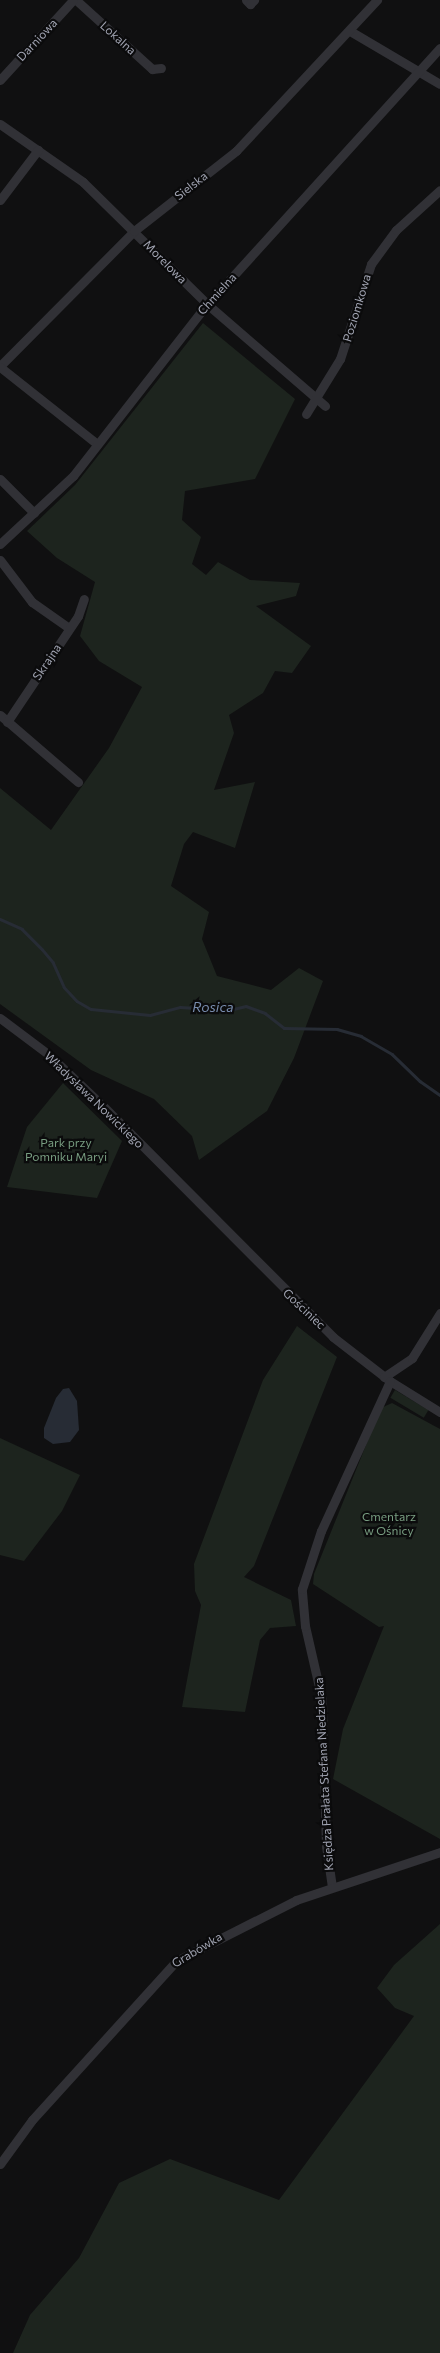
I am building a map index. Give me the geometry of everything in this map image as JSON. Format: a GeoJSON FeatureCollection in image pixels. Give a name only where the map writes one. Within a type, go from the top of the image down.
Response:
{"type":"FeatureCollection","features":[{"type":"Feature","properties":{"kind":"street","name":"Lokalna"},"geometry":{"type":"LineString","coordinates":[[75,0],[152,69],[161,68]]}},
{"type":"Feature","properties":{"kind":"street","name":"Darniowa"},"geometry":{"type":"LineString","coordinates":[[0,80],[75,0]]}},
{"type":"Feature","properties":{"kind":"street"},"geometry":{"type":"LineString","coordinates":[[246,0],[250,4],[254,0]]}},
{"type":"Feature","properties":{"kind":"street","name":"Sielska"},"geometry":{"type":"LineString","coordinates":[[0,367],[134,231],[236,152],[377,0]]}},
{"type":"Feature","properties":{"kind":"street"},"geometry":{"type":"LineString","coordinates":[[350,31],[420,69],[440,84]]}},
{"type":"Feature","properties":{"kind":"street","name":"Chmielna"},"geometry":{"type":"LineString","coordinates":[[0,544],[73,476],[207,304],[440,48]]}},
{"type":"Feature","properties":{"kind":"street","name":"Morelowa"},"geometry":{"type":"LineString","coordinates":[[0,124],[84,182],[207,304],[325,406]]}},
{"type":"Feature","properties":{"kind":"street"},"geometry":{"type":"LineString","coordinates":[[0,200],[38,150]]}},
{"type":"Feature","properties":{"kind":"street","name":"Poziomkowa"},"geometry":{"type":"LineString","coordinates":[[306,414],[317,398],[349,338],[363,284],[371,264],[396,230],[440,190]]}},
{"type":"Feature","properties":{"kind":"street"},"geometry":{"type":"LineString","coordinates":[[0,367],[97,444]]}},
{"type":"Feature","properties":{"kind":"street"},"geometry":{"type":"LineString","coordinates":[[0,479],[34,513]]}},
{"type":"Feature","properties":{"kind":"street"},"geometry":{"type":"LineString","coordinates":[[0,560],[32,602],[69,628]]}},
{"type":"Feature","properties":{"kind":"street","name":"Skrajna"},"geometry":{"type":"LineString","coordinates":[[7,722],[69,628],[84,599]]}},
{"type":"Feature","properties":{"kind":"street"},"geometry":{"type":"LineString","coordinates":[[0,715],[78,782]]}},
{"type":"Feature","properties":{"kind":"street","name":"Władysława Nowickiego"},"geometry":{"type":"LineString","coordinates":[[0,1018],[48,1054],[183,1188]]}},
{"type":"Feature","properties":{"kind":"street","name":"Gościniec"},"geometry":{"type":"LineString","coordinates":[[183,1188],[302,1308],[387,1379],[440,1412]]}},
{"type":"Feature","properties":{"kind":"street"},"geometry":{"type":"LineString","coordinates":[[387,1379],[412,1358],[440,1313]]}},
{"type":"Feature","properties":{"kind":"street","name":"Księdza Prałata Stefana Niedzielaka"},"geometry":{"type":"LineString","coordinates":[[332,1886],[326,1846],[320,1681],[305,1626],[302,1589],[308,1564],[336,1494],[387,1379]]}},
{"type":"Feature","properties":{"kind":"street","name":"Grabówka"},"geometry":{"type":"LineString","coordinates":[[0,2164],[32,2120],[176,1961],[237,1928],[332,1886],[440,1852]]}},
{"type":"Feature","properties":{"kind":"green space"},"geometry":{"type":"Polygon","coordinates":[[[203,323],[295,399],[255,479],[185,491],[182,520],[201,537],[192,564],[206,575],[218,562],[250,580],[300,583],[296,596],[256,606],[311,646],[292,673],[275,671],[263,693],[229,715],[234,733],[214,790],[255,782],[235,848],[193,832],[184,844],[171,886],[209,912],[202,939],[217,976],[271,990],[299,968],[323,981],[294,1058],[267,1111],[199,1160],[192,1136],[154,1099],[91,1070],[0,1004],[0,788],[51,830],[109,748],[142,687],[99,661],[80,636],[95,582],[57,558],[27,531],[75,485],[203,323]]]}},
{"type":"Feature","properties":{"kind":"green space","name":"Park przy Pomniku Maryi"},"geometry":{"type":"Polygon","coordinates":[[[63,1083],[122,1141],[97,1198],[7,1187],[27,1127],[63,1083]]]}},
{"type":"Feature","properties":{"kind":"green space"},"geometry":{"type":"Polygon","coordinates":[[[297,1326],[337,1357],[254,1566],[244,1577],[291,1600],[296,1626],[270,1628],[260,1640],[245,1712],[182,1707],[201,1605],[195,1591],[194,1564],[263,1380],[297,1326]]]}},
{"type":"Feature","properties":{"kind":"green space"},"geometry":{"type":"Polygon","coordinates":[[[395,1390],[428,1410],[424,1418],[390,1398],[395,1390]]]}},
{"type":"Feature","properties":{"kind":"green space","name":"Cmentarz w Ośnicy"},"geometry":{"type":"Polygon","coordinates":[[[392,1403],[440,1429],[440,1839],[333,1779],[343,1729],[384,1626],[379,1627],[313,1584],[314,1574],[381,1408],[392,1403]]]}},
{"type":"Feature","properties":{"kind":"green space"},"geometry":{"type":"Polygon","coordinates":[[[0,1438],[80,1475],[62,1511],[24,1561],[0,1555],[0,1438]]]}},
{"type":"Feature","properties":{"kind":"green space"},"geometry":{"type":"Polygon","coordinates":[[[440,1924],[440,2353],[13,2353],[30,2315],[79,2258],[119,2183],[170,2159],[279,2200],[414,2016],[395,2008],[377,1988],[394,1965],[440,1924]]]}},
{"type":"Feature","properties":{"kind":"shaded area"},"geometry":{"type":"Polygon","coordinates":[[[69,1388],[77,1401],[79,1430],[70,1442],[53,1444],[44,1438],[44,1428],[56,1398],[63,1389],[69,1388]]]}},
{"type":"Feature","properties":{"kind":"waterway","name":"Rosica"},"geometry":{"type":"LineString","coordinates":[[0,919],[22,929],[53,962],[64,987],[77,1001],[91,1009],[150,1015],[180,1007],[229,1010],[246,1006],[265,1013],[284,1028],[337,1029],[361,1036],[392,1054],[420,1081],[440,1095]]}}]}
